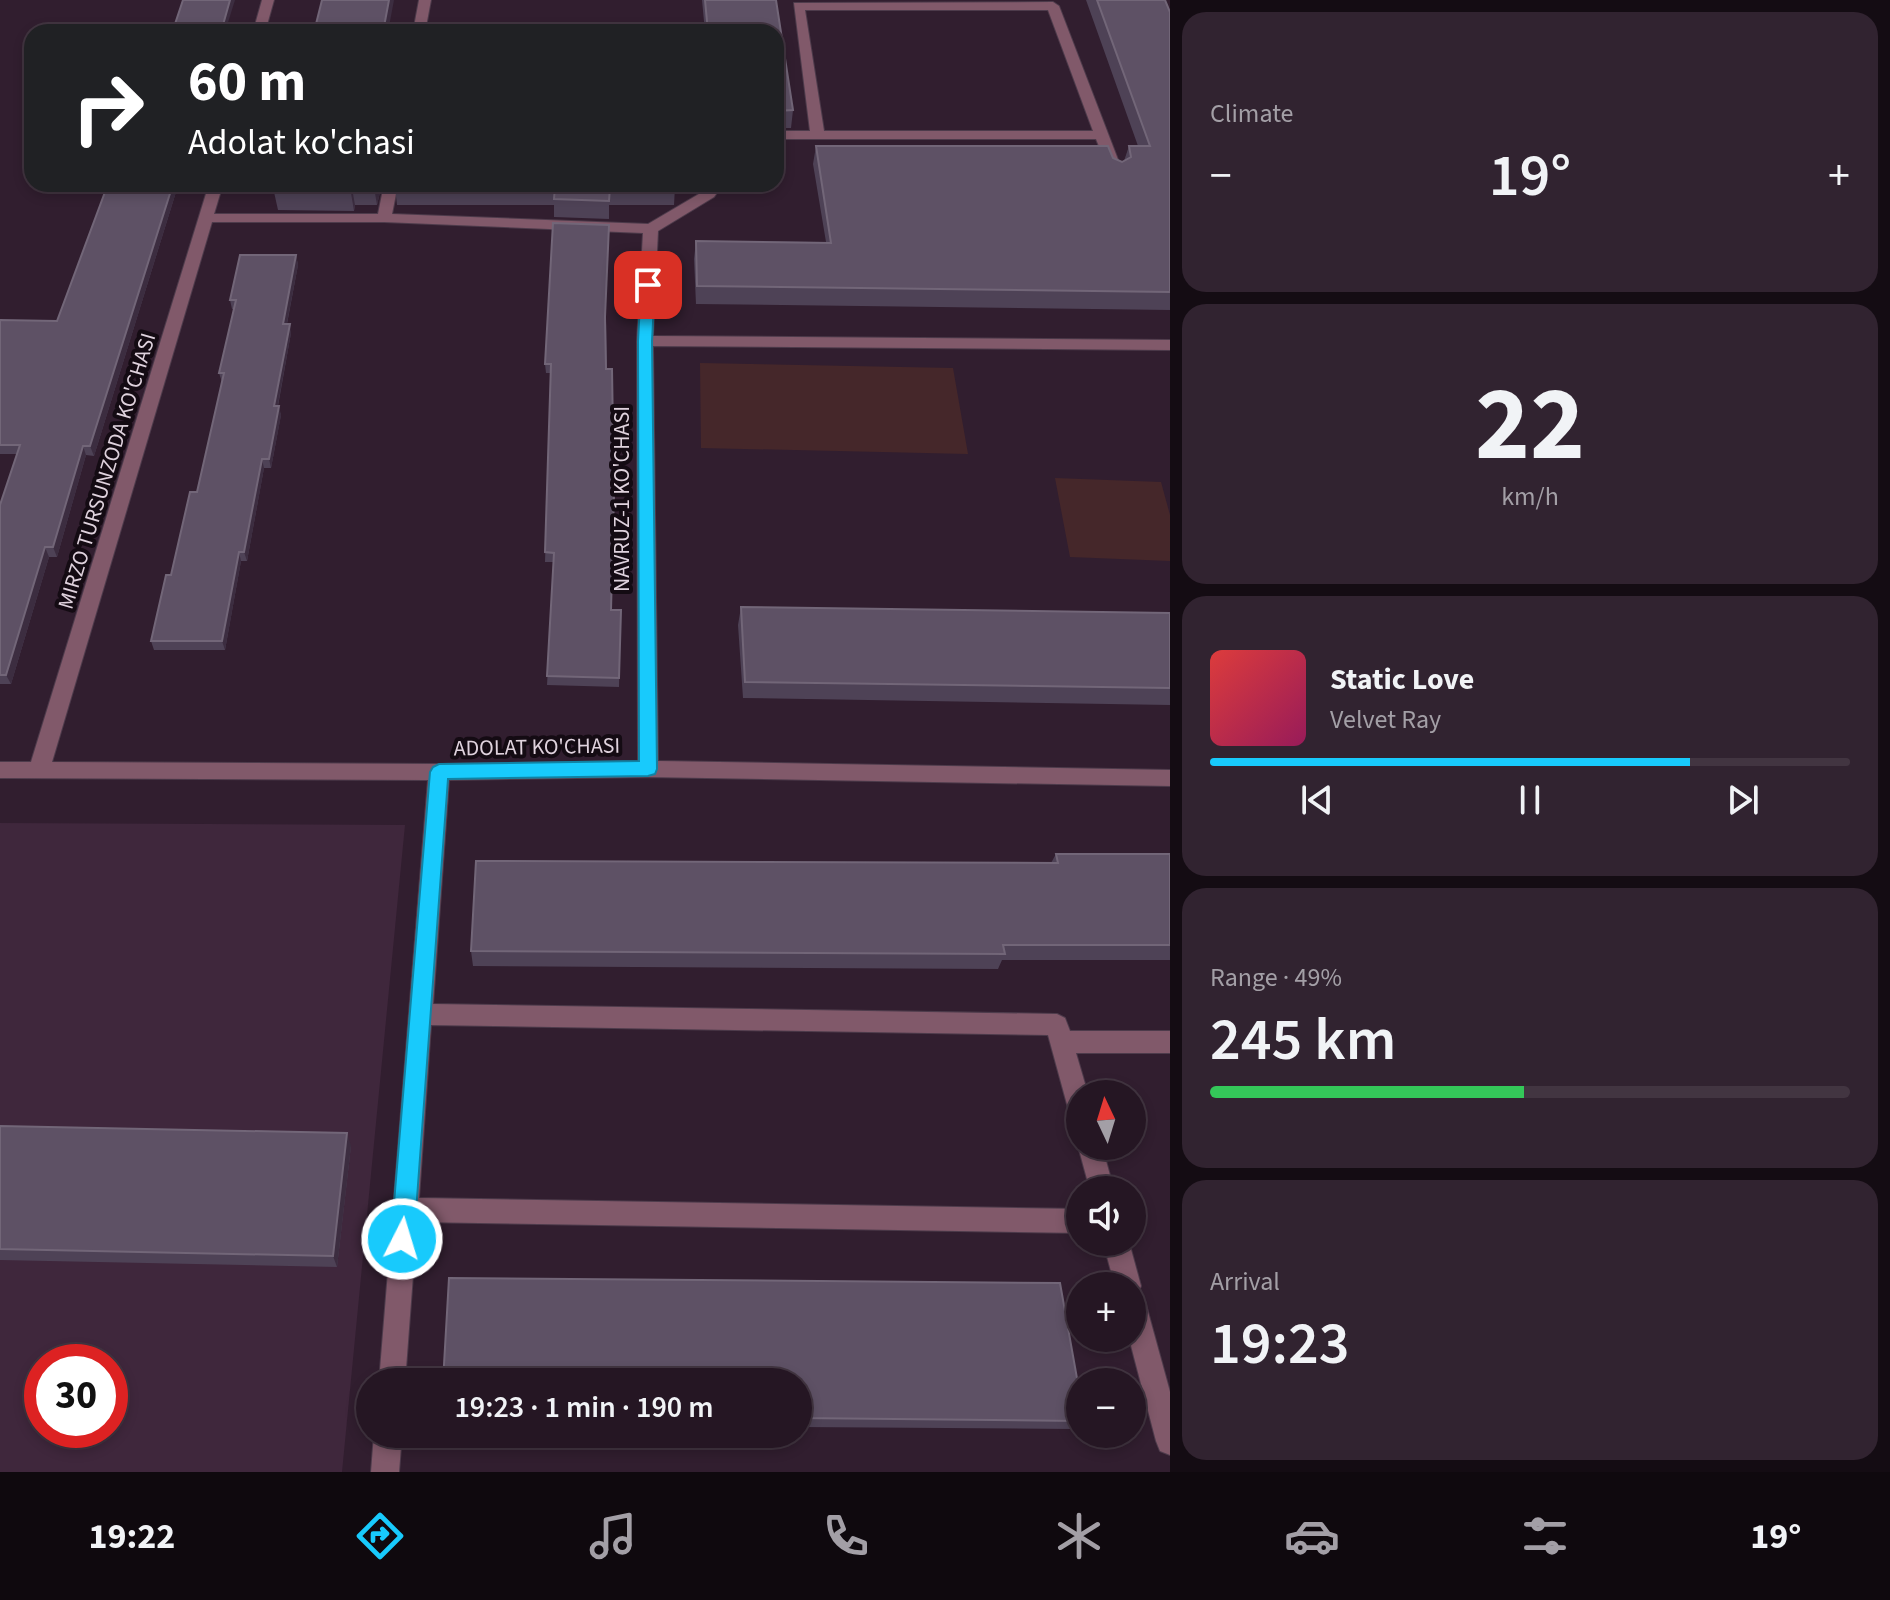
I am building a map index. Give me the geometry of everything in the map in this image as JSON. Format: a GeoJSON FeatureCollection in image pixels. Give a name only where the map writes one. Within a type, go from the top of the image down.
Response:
{"type":"FeatureCollection","features":[{"type":"Feature","properties":{"kind":"street"},"geometry":{"type":"LineString","coordinates":[[261,24],[268,0]]}},
{"type":"Feature","properties":{"kind":"street"},"geometry":{"type":"LineString","coordinates":[[420,24],[425,0]]}},
{"type":"Feature","properties":{"kind":"street"},"geometry":{"type":"LineString","coordinates":[[818,136],[798,6],[1053,6],[1116,173]]}},
{"type":"Feature","properties":{"kind":"street"},"geometry":{"type":"LineString","coordinates":[[784,135],[1102,135]]}},
{"type":"Feature","properties":{"kind":"street","name":"MIRZO TURSUNZODA KO'CHASI"},"geometry":{"type":"LineString","coordinates":[[39,770],[214,192]]}},
{"type":"Feature","properties":{"kind":"street"},"geometry":{"type":"LineString","coordinates":[[384,218],[389,192]]}},
{"type":"Feature","properties":{"kind":"street"},"geometry":{"type":"LineString","coordinates":[[207,218],[384,218],[651,229],[710,192]]}},
{"type":"Feature","properties":{"kind":"street","name":"NAVRUZ-1 KO'CHASI"},"geometry":{"type":"LineString","coordinates":[[648,769],[645,341],[651,229]]}},
{"type":"Feature","properties":{"kind":"street"},"geometry":{"type":"LineString","coordinates":[[645,341],[1170,345]]}},
{"type":"Feature","properties":{"kind":"street","name":"ADOLAT KO'CHASI"},"geometry":{"type":"LineString","coordinates":[[0,770],[439,772],[648,769],[1170,778]]}},
{"type":"Feature","properties":{"kind":"street"},"geometry":{"type":"LineString","coordinates":[[393,1368],[439,772]]}},
{"type":"Feature","properties":{"kind":"street"},"geometry":{"type":"LineString","coordinates":[[420,1014],[1060,1034],[1170,1042]]}},
{"type":"Feature","properties":{"kind":"street"},"geometry":{"type":"LineString","coordinates":[[1060,1034],[1072,1080]]}},
{"type":"Feature","properties":{"kind":"street"},"geometry":{"type":"LineString","coordinates":[[405,1210],[1066,1221]]}},
{"type":"Feature","properties":{"kind":"street"},"geometry":{"type":"LineString","coordinates":[[1146,1352],[1170,1441]]}},
{"type":"Feature","properties":{"kind":"street"},"geometry":{"type":"LineString","coordinates":[[385,1472],[387,1448]]}},
{"type":"Feature","properties":{"kind":"shaded area"},"geometry":{"type":"Polygon","coordinates":[[[700,363],[953,368],[968,454],[701,448],[700,363]]]}},
{"type":"Feature","properties":{"kind":"shaded area"},"geometry":{"type":"Polygon","coordinates":[[[1055,478],[1161,482],[1170,515],[1170,561],[1070,557],[1055,478]]]}},
{"type":"Feature","properties":{"kind":"shaded area"},"geometry":{"type":"Polygon","coordinates":[[[0,823],[405,825],[342,1472],[0,1472],[0,823]]]}},
{"type":"Feature","properties":{"kind":"building"},"geometry":{"type":"Polygon","coordinates":[[[183,0],[230,0],[223,24],[175,24],[183,0]]]}},
{"type":"Feature","properties":{"kind":"building"},"geometry":{"type":"Polygon","coordinates":[[[322,0],[389,0],[384,24],[316,24],[322,0]]]}},
{"type":"Feature","properties":{"kind":"building"},"geometry":{"type":"Polygon","coordinates":[[[705,0],[776,0],[780,24],[707,24],[705,0]]]}},
{"type":"Feature","properties":{"kind":"building"},"geometry":{"type":"Polygon","coordinates":[[[1097,0],[1165,0],[1170,12],[1170,292],[697,286],[696,241],[831,243],[816,146],[1108,146],[1113,158],[1122,162],[1131,157],[1129,146],[1150,146],[1097,0]]]}},
{"type":"Feature","properties":{"kind":"building"},"geometry":{"type":"Polygon","coordinates":[[[784,52],[793,110],[784,111],[784,52]]]}},
{"type":"Feature","properties":{"kind":"building"},"geometry":{"type":"Polygon","coordinates":[[[105,192],[170,192],[90,446],[83,446],[53,547],[45,547],[6,675],[0,675],[0,505],[20,445],[0,445],[0,320],[57,321],[105,192]]]}},
{"type":"Feature","properties":{"kind":"building"},"geometry":{"type":"Polygon","coordinates":[[[555,192],[610,192],[609,201],[554,199],[555,192]]]}},
{"type":"Feature","properties":{"kind":"building"},"geometry":{"type":"Polygon","coordinates":[[[553,223],[609,225],[605,317],[606,369],[612,369],[614,494],[611,610],[621,610],[619,678],[547,676],[554,553],[545,552],[551,364],[545,364],[553,223]]]}},
{"type":"Feature","properties":{"kind":"building"},"geometry":{"type":"Polygon","coordinates":[[[240,255],[296,255],[283,324],[290,324],[274,406],[279,406],[269,459],[262,459],[244,552],[239,552],[222,641],[151,641],[166,575],[171,575],[190,492],[197,492],[224,373],[219,373],[236,300],[230,300],[240,255]]]}},
{"type":"Feature","properties":{"kind":"building"},"geometry":{"type":"Polygon","coordinates":[[[741,607],[1170,613],[1170,688],[745,682],[741,607]]]}},
{"type":"Feature","properties":{"kind":"building"},"geometry":{"type":"Polygon","coordinates":[[[1056,854],[1170,854],[1170,945],[1003,945],[1005,954],[471,951],[476,861],[1058,863],[1056,854]]]}},
{"type":"Feature","properties":{"kind":"building"},"geometry":{"type":"Polygon","coordinates":[[[0,1126],[347,1133],[333,1256],[0,1249],[0,1126]]]}},
{"type":"Feature","properties":{"kind":"building"},"geometry":{"type":"Polygon","coordinates":[[[449,1278],[1060,1283],[1066,1317],[1066,1352],[1072,1352],[1075,1368],[1066,1368],[1066,1421],[812,1418],[812,1368],[444,1368],[449,1278]]]}},
{"type":"Feature","properties":{"kind":"route"},"geometry":{"type":"LineString","coordinates":[[402,1239],[439,772],[648,769],[645,341],[648,285]]}}]}
